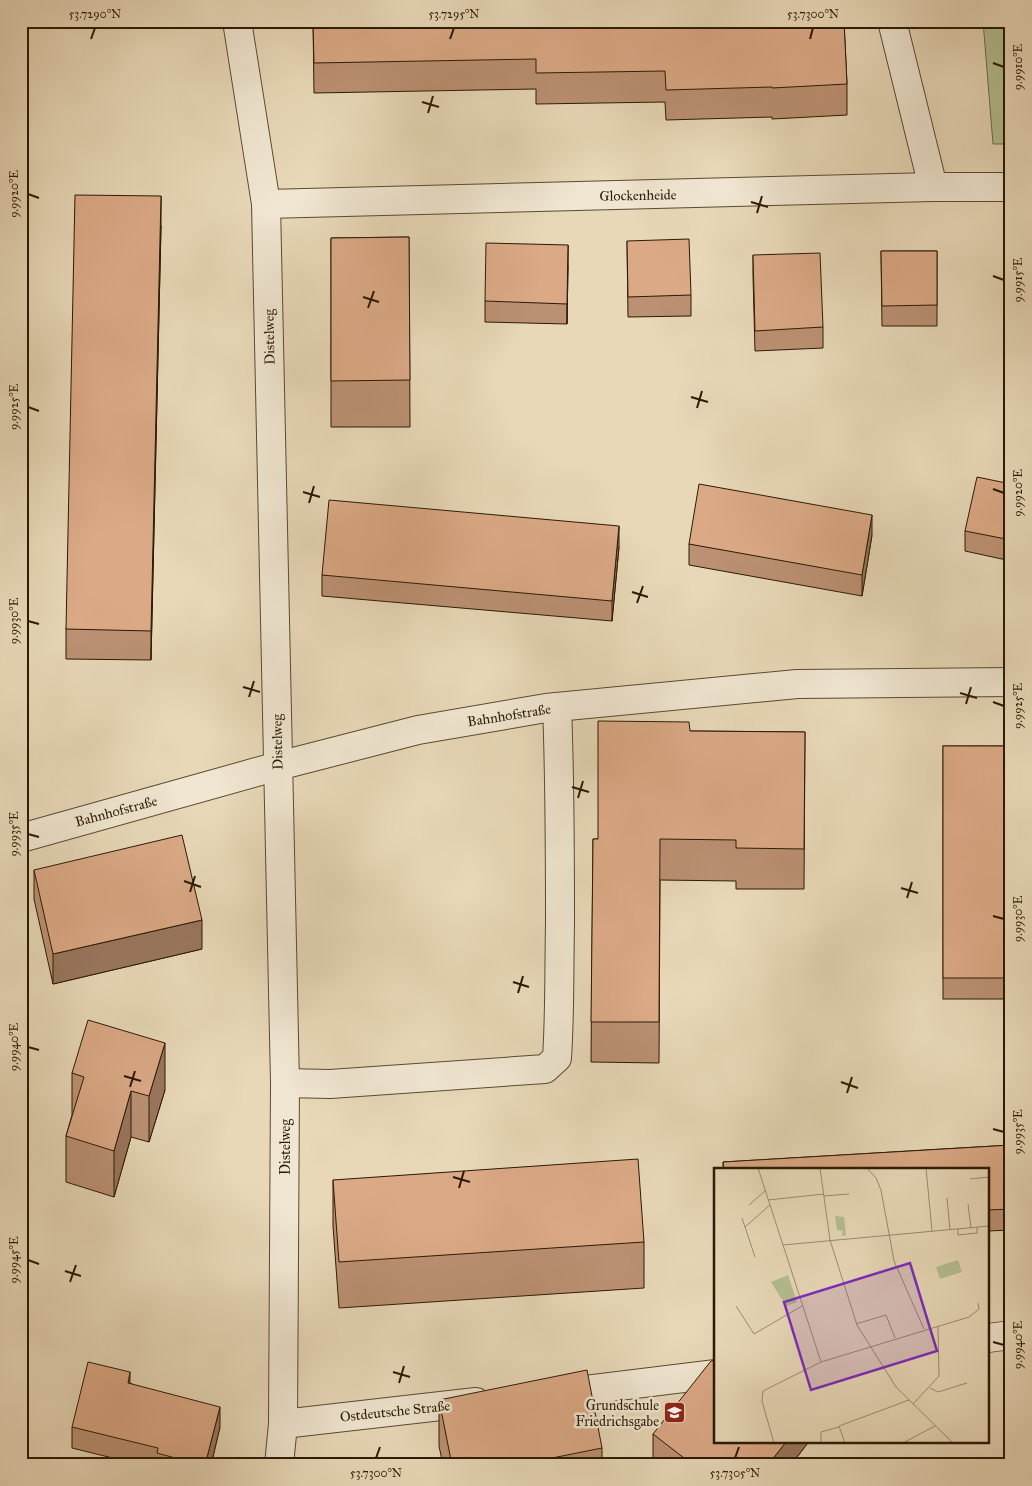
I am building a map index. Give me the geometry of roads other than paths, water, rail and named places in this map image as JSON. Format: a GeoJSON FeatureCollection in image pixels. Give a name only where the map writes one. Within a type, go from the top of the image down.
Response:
{"type":"FeatureCollection","features":[{"type":"Feature","properties":{"kind":"street","name":"Distelweg"},"geometry":{"type":"LineString","coordinates":[[238,21],[266,204],[285,1083],[283,1424],[280,1465]]}},
{"type":"Feature","properties":{"kind":"street"},"geometry":{"type":"LineString","coordinates":[[892,21],[934,187]]}},
{"type":"Feature","properties":{"kind":"street","name":"Glockenheide"},"geometry":{"type":"LineString","coordinates":[[266,204],[934,187],[1011,187]]}},
{"type":"Feature","properties":{"kind":"street","name":"Bahnhofstraße"},"geometry":{"type":"LineString","coordinates":[[21,838],[278,766],[418,730],[557,707],[797,684],[1011,682]]}},
{"type":"Feature","properties":{"kind":"street"},"geometry":{"type":"LineString","coordinates":[[285,1083],[330,1084],[545,1068],[557,1058],[559,1028],[560,875],[560,772],[557,707]]}},
{"type":"Feature","properties":{"kind":"street"},"geometry":{"type":"LineString","coordinates":[[990,1338],[1011,1335]]}},
{"type":"Feature","properties":{"kind":"street"},"geometry":{"type":"LineString","coordinates":[[526,1397],[714,1374]]}},
{"type":"Feature","properties":{"kind":"street","name":"Ostdeutsche Straße"},"geometry":{"type":"LineString","coordinates":[[283,1424],[497,1400]]}},
{"type":"Feature","properties":{"kind":"place","name":"Grundschule Friedrichsgabe"},"geometry":{"type":"Point","coordinates":[675,1413]}}]}
